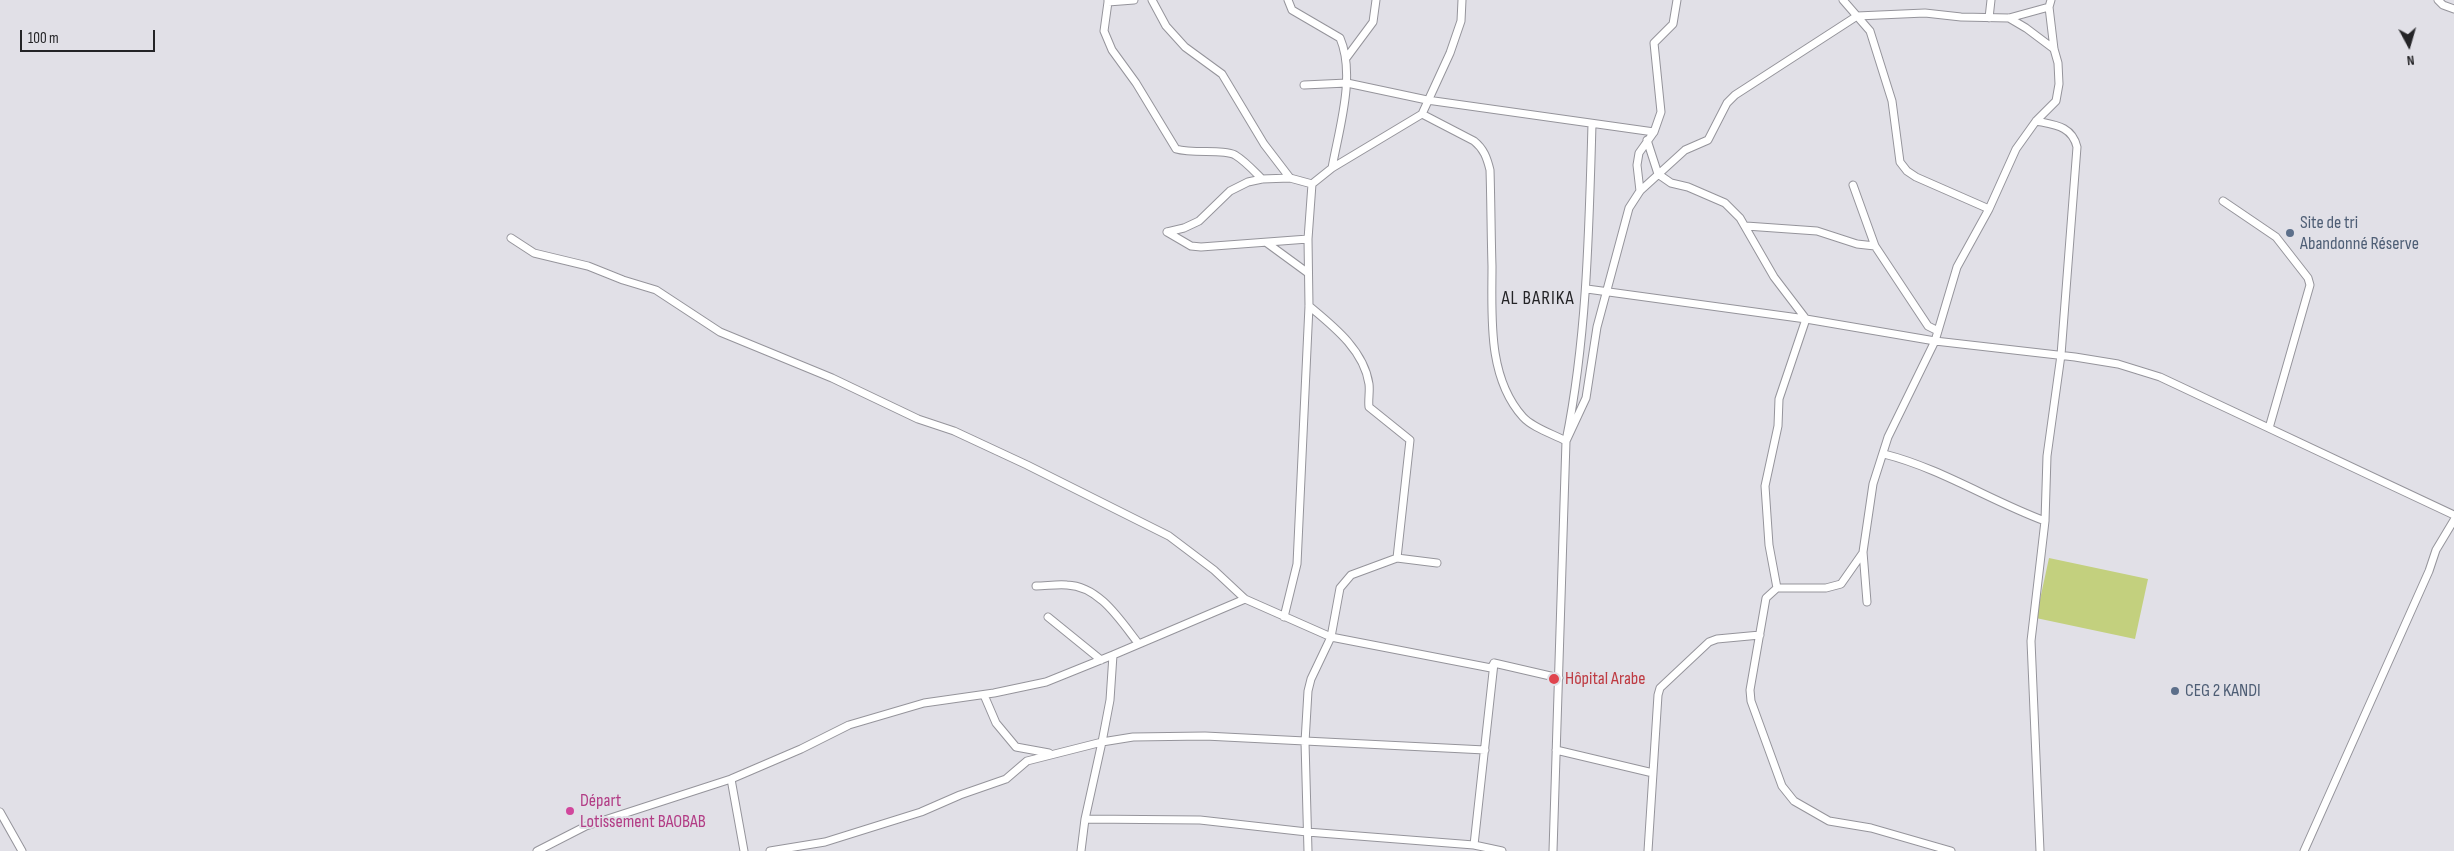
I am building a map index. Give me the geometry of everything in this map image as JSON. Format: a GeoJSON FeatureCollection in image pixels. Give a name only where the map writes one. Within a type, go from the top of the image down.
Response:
{"type":"FeatureCollection","features":[{"type":"Feature","properties":{"kind":"street"},"geometry":{"type":"LineString","coordinates":[[1134,0],[1108,1],[1104,31],[1112,50],[1136,83],[1176,149],[1196,153],[1229,153],[1235,155],[1262,179]]}},
{"type":"Feature","properties":{"kind":"street"},"geometry":{"type":"LineString","coordinates":[[1152,0],[1166,26],[1185,46],[1222,74],[1264,144],[1290,178]]}},
{"type":"Feature","properties":{"kind":"street"},"geometry":{"type":"LineString","coordinates":[[1288,0],[1292,10],[1340,38],[1347,58],[1347,83],[1332,168]]}},
{"type":"Feature","properties":{"kind":"street"},"geometry":{"type":"LineString","coordinates":[[1347,58],[1373,22],[1376,0]]}},
{"type":"Feature","properties":{"kind":"street"},"geometry":{"type":"LineString","coordinates":[[1284,617],[1297,564],[1309,306],[1308,240],[1312,184],[1332,168],[1422,114],[1450,53],[1461,21],[1462,0]]}},
{"type":"Feature","properties":{"kind":"street"},"geometry":{"type":"LineString","coordinates":[[1640,191],[1637,165],[1639,152],[1654,132],[1661,112],[1654,43],[1673,24],[1677,0]]}},
{"type":"Feature","properties":{"kind":"street"},"geometry":{"type":"LineString","coordinates":[[1843,0],[1870,31],[1892,101],[1900,162],[1907,171],[1916,177],[1989,208]]}},
{"type":"Feature","properties":{"kind":"street"},"geometry":{"type":"LineString","coordinates":[[1989,18],[1991,0]]}},
{"type":"Feature","properties":{"kind":"street"},"geometry":{"type":"LineString","coordinates":[[2438,0],[2443,6],[2454,9]]}},
{"type":"Feature","properties":{"kind":"street"},"geometry":{"type":"LineString","coordinates":[[1566,441],[1586,398],[1597,327],[1629,208],[1640,191],[1685,150],[1708,140],[1727,103],[1735,95],[1857,16],[1925,13],[2009,18],[2050,4],[2054,49],[2058,63],[2059,84],[2056,101],[2036,120],[2016,149],[1989,208],[1957,267],[1936,341],[1888,437],[1873,484],[1863,552],[1867,602]]}},
{"type":"Feature","properties":{"kind":"street"},"geometry":{"type":"LineString","coordinates":[[2009,18],[2054,49]]}},
{"type":"Feature","properties":{"kind":"street"},"geometry":{"type":"LineString","coordinates":[[1304,85],[1347,83],[1427,100],[1654,132]]}},
{"type":"Feature","properties":{"kind":"street"},"geometry":{"type":"LineString","coordinates":[[1422,114],[1474,141],[1481,147],[1487,158],[1490,170],[1492,318],[1494,348],[1501,377],[1513,404],[1524,418],[1566,441]]}},
{"type":"Feature","properties":{"kind":"street"},"geometry":{"type":"LineString","coordinates":[[2036,120],[2064,127],[2072,134],[2077,147],[2061,355],[2048,456],[2045,521],[2031,641],[2040,851]]}},
{"type":"Feature","properties":{"kind":"street"},"geometry":{"type":"LineString","coordinates":[[1553,851],[1566,441],[1577,387],[1587,289],[1592,124]]}},
{"type":"Feature","properties":{"kind":"street"},"geometry":{"type":"LineString","coordinates":[[1647,140],[1658,174],[1672,183],[1688,187],[1725,203],[1746,226],[1774,277],[1806,319]]}},
{"type":"Feature","properties":{"kind":"street"},"geometry":{"type":"LineString","coordinates":[[1308,240],[1201,247],[1191,246],[1167,232],[1184,228],[1200,221],[1230,191],[1262,179],[1290,178],[1312,184]]}},
{"type":"Feature","properties":{"kind":"street"},"geometry":{"type":"LineString","coordinates":[[1853,185],[1875,246],[1928,326],[1938,331]]}},
{"type":"Feature","properties":{"kind":"street"},"geometry":{"type":"LineString","coordinates":[[2223,201],[2276,238],[2308,278],[2310,285],[2269,428]]}},
{"type":"Feature","properties":{"kind":"street"},"geometry":{"type":"LineString","coordinates":[[1746,226],[1817,231],[1857,244],[1875,246]]}},
{"type":"Feature","properties":{"kind":"street"},"geometry":{"type":"LineString","coordinates":[[511,238],[534,253],[588,266],[623,280],[656,290],[720,332],[832,378],[918,419],[954,431],[1027,465],[1170,536],[1214,570],[1245,599],[1331,638],[1491,668],[1494,663]]}},
{"type":"Feature","properties":{"kind":"street"},"geometry":{"type":"LineString","coordinates":[[1267,243],[1308,273]]}},
{"type":"Feature","properties":{"kind":"street"},"geometry":{"type":"LineString","coordinates":[[1587,289],[1806,319],[1936,341],[2061,355],[2118,364],[2160,377],[2454,515]]}},
{"type":"Feature","properties":{"kind":"street"},"geometry":{"type":"LineString","coordinates":[[1309,306],[1336,328],[1357,355],[1369,386],[1369,407],[1410,440],[1397,558]]}},
{"type":"Feature","properties":{"kind":"street"},"geometry":{"type":"LineString","coordinates":[[1777,588],[1769,545],[1765,486],[1778,426],[1779,399],[1806,319]]}},
{"type":"Feature","properties":{"kind":"street"},"geometry":{"type":"LineString","coordinates":[[1884,454],[1926,468],[2014,509],[2045,521]]}},
{"type":"Feature","properties":{"kind":"street"},"geometry":{"type":"LineString","coordinates":[[2304,851],[2429,571],[2436,550],[2454,520]]}},
{"type":"Feature","properties":{"kind":"street"},"geometry":{"type":"LineString","coordinates":[[1863,552],[1841,584],[1826,588],[1777,588],[1766,598],[1750,690],[1751,701],[1787,795],[1794,801],[1829,821],[1871,828],[1951,851]]}},
{"type":"Feature","properties":{"kind":"street"},"geometry":{"type":"LineString","coordinates":[[1308,851],[1305,742],[1310,685],[1331,638],[1340,588],[1351,575],[1397,558],[1437,563]]}},
{"type":"Feature","properties":{"kind":"street"},"geometry":{"type":"LineString","coordinates":[[1036,586],[1069,585],[1083,588],[1108,605],[1138,642]]}},
{"type":"Feature","properties":{"kind":"street"},"geometry":{"type":"LineString","coordinates":[[537,851],[586,826],[731,778],[801,749],[856,723],[924,703],[1046,682],[1113,655],[1138,642],[1245,599]]}},
{"type":"Feature","properties":{"kind":"street"},"geometry":{"type":"LineString","coordinates":[[1048,618],[1101,660]]}},
{"type":"Feature","properties":{"kind":"street"},"geometry":{"type":"LineString","coordinates":[[1648,851],[1658,696],[1664,681],[1709,642],[1717,639],[1760,635]]}},
{"type":"Feature","properties":{"kind":"street"},"geometry":{"type":"LineString","coordinates":[[1081,851],[1085,819],[1110,700],[1113,655]]}},
{"type":"Feature","properties":{"kind":"street"},"geometry":{"type":"LineString","coordinates":[[1494,663],[1558,678]]}},
{"type":"Feature","properties":{"kind":"street"},"geometry":{"type":"LineString","coordinates":[[1474,845],[1494,663]]}},
{"type":"Feature","properties":{"kind":"street"},"geometry":{"type":"LineString","coordinates":[[984,694],[996,723],[1016,746],[1054,754]]}},
{"type":"Feature","properties":{"kind":"street"},"geometry":{"type":"LineString","coordinates":[[770,851],[825,842],[921,812],[960,795],[1006,779],[1027,761],[1102,742],[1133,737],[1168,736],[1484,750]]}},
{"type":"Feature","properties":{"kind":"street"},"geometry":{"type":"LineString","coordinates":[[1556,750],[1653,772]]}},
{"type":"Feature","properties":{"kind":"street"},"geometry":{"type":"LineString","coordinates":[[731,778],[744,851]]}},
{"type":"Feature","properties":{"kind":"street"},"geometry":{"type":"LineString","coordinates":[[0,812],[22,851]]}},
{"type":"Feature","properties":{"kind":"street"},"geometry":{"type":"LineString","coordinates":[[1085,819],[1200,820],[1307,832],[1474,845],[1502,851]]}},
{"type":"Feature","properties":{"kind":"green space"},"geometry":{"type":"Polygon","coordinates":[[[2049,558],[2148,579],[2135,639],[2036,618],[2049,558]]]}},
{"type":"Feature","properties":{"kind":"place","name":"Site de tri Abandonné Réserve"},"geometry":{"type":"Point","coordinates":[2290,233]}},
{"type":"Feature","properties":{"kind":"place","name":"Hôpital Arabe"},"geometry":{"type":"Point","coordinates":[1554,679]}},
{"type":"Feature","properties":{"kind":"place","name":"CEG 2 KANDI"},"geometry":{"type":"Point","coordinates":[2175,691]}},
{"type":"Feature","properties":{"kind":"place","name":"Départ Lotissement BAOBAB"},"geometry":{"type":"Point","coordinates":[570,811]}},
{"type":"Feature","properties":{"kind":"district","name":"AL BARIKA"},"geometry":{"type":"Point","coordinates":[1538,299]}}]}
